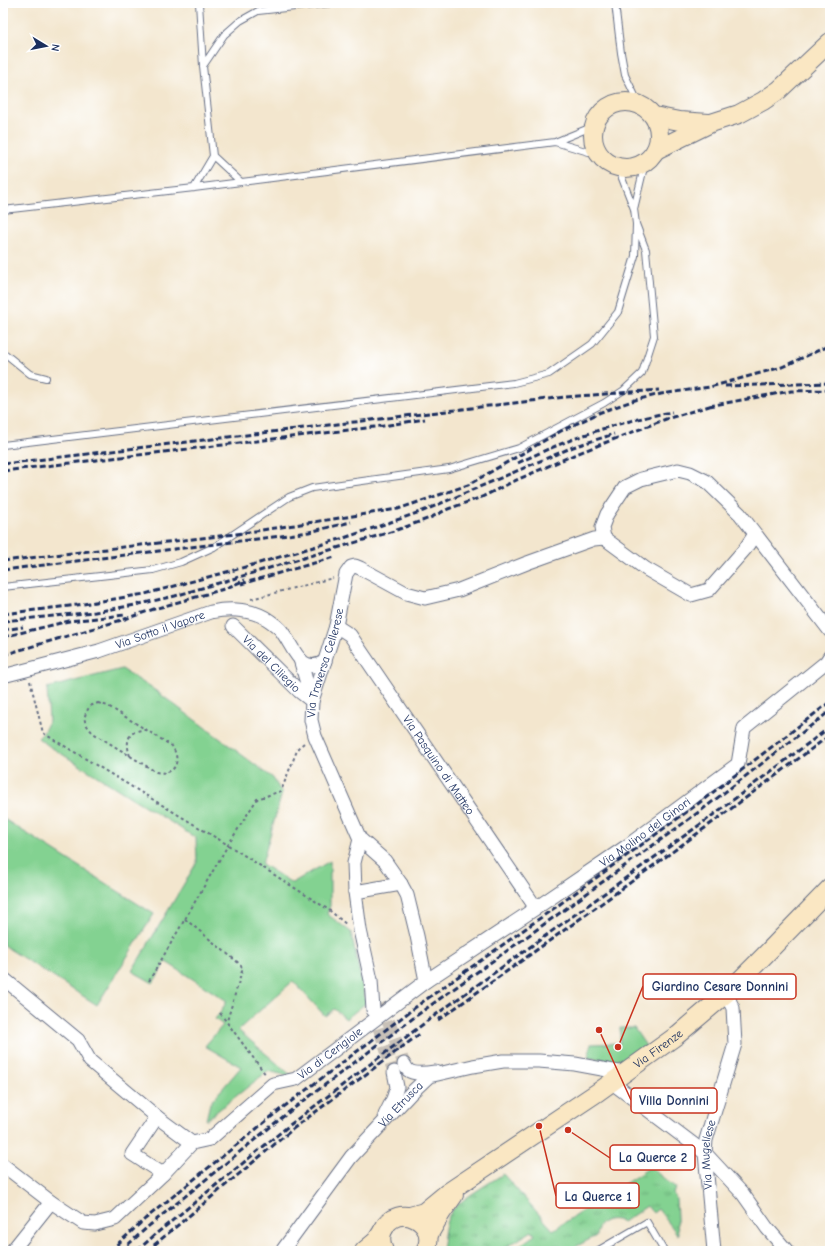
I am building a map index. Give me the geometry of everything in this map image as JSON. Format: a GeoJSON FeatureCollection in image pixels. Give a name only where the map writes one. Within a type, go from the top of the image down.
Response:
{"type":"FeatureCollection","features":[{"type":"Feature","properties":{"kind":"main road"},"geometry":{"type":"LineString","coordinates":[[650,157],[659,142],[660,133],[654,116],[639,104],[626,102],[612,105],[604,110],[598,117],[594,126],[593,136],[599,155],[608,163],[618,168],[627,169],[636,167],[650,157],[711,123],[739,114],[763,101],[779,90],[830,42]]}},
{"type":"Feature","properties":{"kind":"main road"},"geometry":{"type":"LineString","coordinates":[[654,116],[679,121],[711,123]]}},
{"type":"Feature","properties":{"kind":"main road","name":"Via Firenze"},"geometry":{"type":"LineString","coordinates":[[364,1251],[376,1241],[385,1226],[390,1221],[396,1217],[410,1216],[424,1212],[447,1193],[618,1078],[676,1036],[728,992],[830,888]]}},
{"type":"Feature","properties":{"kind":"main road","name":"Via Firenze"},"geometry":{"type":"LineString","coordinates":[[427,1246],[442,1212],[463,1183]]}},
{"type":"Feature","properties":{"kind":"main road","name":"Via Firenze"},"geometry":{"type":"LineString","coordinates":[[410,1216],[422,1223],[426,1229],[427,1246]]}},
{"type":"Feature","properties":{"kind":"main road"},"geometry":{"type":"LineString","coordinates":[[384,1251],[381,1242],[385,1226]]}},
{"type":"Feature","properties":{"kind":"street"},"geometry":{"type":"LineString","coordinates":[[755,534],[745,550],[709,590],[691,595],[646,569],[604,538],[602,527],[607,514],[625,487],[641,479],[678,470],[690,473],[706,481],[740,514],[830,631]]}},
{"type":"Feature","properties":{"kind":"street","name":"Via Traversa Cellerese"},"geometry":{"type":"LineString","coordinates":[[426,981],[407,895],[385,861],[360,839],[315,736],[311,720],[312,701],[336,626],[346,574],[351,567],[355,566],[406,593],[425,598],[459,590],[527,563],[594,539],[604,538]]}},
{"type":"Feature","properties":{"kind":"street","name":"Via Sotto il Vapore"},"geometry":{"type":"LineString","coordinates":[[3,676],[99,651],[211,612],[224,609],[240,610],[269,620],[280,629],[300,659],[312,701]]}},
{"type":"Feature","properties":{"kind":"street","name":"Via del Ciliegio"},"geometry":{"type":"LineString","coordinates":[[233,626],[299,691],[312,701]]}},
{"type":"Feature","properties":{"kind":"street","name":"Via Pasquino di Matteo"},"geometry":{"type":"LineString","coordinates":[[336,626],[350,635],[536,908]]}},
{"type":"Feature","properties":{"kind":"street","name":"Via Molino del Ginori"},"geometry":{"type":"LineString","coordinates":[[426,981],[627,846],[738,764],[744,728],[826,662],[830,656]]}},
{"type":"Feature","properties":{"kind":"street"},"geometry":{"type":"LineString","coordinates":[[300,659],[307,666],[314,667],[325,661]]}},
{"type":"Feature","properties":{"kind":"street"},"geometry":{"type":"LineString","coordinates":[[360,839],[354,862],[355,892],[360,930],[377,1006]]}},
{"type":"Feature","properties":{"kind":"street"},"geometry":{"type":"LineString","coordinates":[[355,892],[401,884]]}},
{"type":"Feature","properties":{"kind":"street"},"geometry":{"type":"LineString","coordinates":[[3,978],[78,1040],[90,1061],[157,1117],[192,1143],[163,1174],[114,1219],[94,1224],[83,1223],[51,1202],[3,1165]]}},
{"type":"Feature","properties":{"kind":"street","name":"Via di Cerigiole"},"geometry":{"type":"LineString","coordinates":[[192,1143],[210,1139],[273,1084],[296,1079],[426,981]]}},
{"type":"Feature","properties":{"kind":"street","name":"Via Mugellese"},"geometry":{"type":"LineString","coordinates":[[714,1251],[705,1153],[706,1140],[735,1044],[733,1008],[728,992]]}},
{"type":"Feature","properties":{"kind":"street","name":"Via Etrusca"},"geometry":{"type":"LineString","coordinates":[[282,1251],[351,1157],[429,1076],[503,1061],[539,1061],[575,1064],[618,1078]]}},
{"type":"Feature","properties":{"kind":"street"},"geometry":{"type":"LineString","coordinates":[[373,1134],[385,1115],[397,1087],[399,1068],[413,1072],[428,1073],[473,1066]]}},
{"type":"Feature","properties":{"kind":"street"},"geometry":{"type":"LineString","coordinates":[[618,1078],[705,1153],[743,1194],[767,1228],[787,1251]]}},
{"type":"Feature","properties":{"kind":"street"},"geometry":{"type":"LineString","coordinates":[[157,1117],[132,1154],[163,1174]]}},
{"type":"Feature","properties":{"kind":"street"},"geometry":{"type":"LineString","coordinates":[[12,1251],[51,1202]]}},
{"type":"Feature","properties":{"kind":"lane"},"geometry":{"type":"LineString","coordinates":[[194,188],[213,156],[203,66],[199,3]]}},
{"type":"Feature","properties":{"kind":"lane"},"geometry":{"type":"LineString","coordinates":[[203,66],[224,35],[240,21],[258,11],[332,3]]}},
{"type":"Feature","properties":{"kind":"lane"},"geometry":{"type":"LineString","coordinates":[[615,3],[625,76],[639,104]]}},
{"type":"Feature","properties":{"kind":"lane"},"geometry":{"type":"LineString","coordinates":[[3,210],[194,188],[555,142],[594,126]]}},
{"type":"Feature","properties":{"kind":"lane"},"geometry":{"type":"LineString","coordinates":[[555,142],[599,155]]}},
{"type":"Feature","properties":{"kind":"lane"},"geometry":{"type":"LineString","coordinates":[[213,156],[241,182]]}},
{"type":"Feature","properties":{"kind":"lane"},"geometry":{"type":"LineString","coordinates":[[634,209],[650,157]]}},
{"type":"Feature","properties":{"kind":"lane"},"geometry":{"type":"LineString","coordinates":[[3,445],[514,383],[549,374],[592,344],[618,312],[635,256],[636,224],[634,209],[618,168]]}},
{"type":"Feature","properties":{"kind":"lane"},"geometry":{"type":"LineString","coordinates":[[3,587],[153,570],[181,562],[214,547],[289,497],[303,491],[312,488],[449,469],[519,448],[604,403],[624,390],[642,374],[654,336],[646,250],[636,224]]}},
{"type":"Feature","properties":{"kind":"lane"},"geometry":{"type":"LineString","coordinates":[[3,352],[30,374],[46,378]]}},
{"type":"Feature","properties":{"kind":"lane"},"geometry":{"type":"LineString","coordinates":[[597,1251],[647,1222],[664,1251]]}},
{"type":"Feature","properties":{"kind":"path"},"geometry":{"type":"LineString","coordinates":[[30,678],[43,733],[228,845],[329,910],[350,928]]}},
{"type":"Feature","properties":{"kind":"path"},"geometry":{"type":"LineString","coordinates":[[98,703],[108,706],[146,730],[172,746],[175,750],[177,754],[177,762],[172,770],[164,774],[156,772],[93,733],[85,724],[84,714],[90,706],[98,703]]}},
{"type":"Feature","properties":{"kind":"path"},"geometry":{"type":"LineString","coordinates":[[130,756],[127,748],[128,740],[131,734],[138,730],[146,730]]}},
{"type":"Feature","properties":{"kind":"path"},"geometry":{"type":"LineString","coordinates":[[149,981],[228,845],[257,799],[281,791],[298,748],[315,736]]}},
{"type":"Feature","properties":{"kind":"path"},"geometry":{"type":"LineString","coordinates":[[185,918],[241,965],[242,971],[227,1021]]}},
{"type":"Feature","properties":{"kind":"path"},"geometry":{"type":"LineString","coordinates":[[220,1013],[273,1084]]}},
{"type":"Feature","properties":{"kind":"green space"},"geometry":{"type":"Polygon","coordinates":[[[122,669],[156,691],[273,778],[282,793],[262,864],[292,883],[330,861],[330,906],[327,914],[351,932],[366,1003],[346,1019],[334,1009],[325,1016],[293,981],[238,1030],[293,1077],[268,1071],[206,1120],[210,1103],[241,1067],[205,1046],[223,1025],[215,1019],[227,1001],[166,962],[153,983],[132,971],[197,862],[196,838],[38,738],[43,733],[49,721],[47,688],[122,669]]]}},
{"type":"Feature","properties":{"kind":"green space"},"geometry":{"type":"Polygon","coordinates":[[[4,819],[154,914],[97,1005],[3,945],[4,819]]]}},
{"type":"Feature","properties":{"kind":"green space"},"geometry":{"type":"Polygon","coordinates":[[[620,1028],[634,1028],[648,1049],[621,1066],[602,1059],[588,1058],[591,1044],[620,1043],[620,1028]]]}},
{"type":"Feature","properties":{"kind":"green space"},"geometry":{"type":"Polygon","coordinates":[[[649,1168],[676,1188],[673,1193],[676,1199],[678,1235],[658,1209],[653,1213],[647,1206],[623,1222],[618,1220],[605,1221],[599,1227],[596,1236],[577,1246],[572,1251],[525,1251],[520,1245],[535,1235],[532,1231],[500,1251],[442,1251],[446,1226],[451,1212],[461,1202],[503,1174],[553,1230],[649,1168]]]}},
{"type":"Feature","properties":{"kind":"tunnel"},"geometry":{"type":"LineString","coordinates":[[382,1003],[404,1064]]}},
{"type":"Feature","properties":{"kind":"tunnel"},"geometry":{"type":"LineString","coordinates":[[373,1010],[394,1072]]}},
{"type":"Feature","properties":{"kind":"railway"},"geometry":{"type":"LineString","coordinates":[[3,561],[236,534],[398,509],[468,485],[561,431],[601,412],[635,400],[661,394],[710,387],[782,367],[830,345]]}},
{"type":"Feature","properties":{"kind":"railway"},"geometry":{"type":"LineString","coordinates":[[725,386],[830,383]]}},
{"type":"Feature","properties":{"kind":"railway"},"geometry":{"type":"LineString","coordinates":[[3,464],[565,397],[659,390]]}},
{"type":"Feature","properties":{"kind":"railway"},"geometry":{"type":"LineString","coordinates":[[709,406],[791,391],[830,390]]}},
{"type":"Feature","properties":{"kind":"railway"},"geometry":{"type":"LineString","coordinates":[[3,621],[95,612],[175,596],[394,531],[482,497],[576,454],[666,419],[713,405]]}},
{"type":"Feature","properties":{"kind":"railway"},"geometry":{"type":"LineString","coordinates":[[518,463],[555,446],[594,432],[632,420],[672,412]]}},
{"type":"Feature","properties":{"kind":"railway"},"geometry":{"type":"LineString","coordinates":[[3,471],[383,426],[425,419]]}},
{"type":"Feature","properties":{"kind":"railway"},"geometry":{"type":"LineString","coordinates":[[3,614],[77,605],[145,594],[249,566],[344,538],[423,511],[573,447],[614,434]]}},
{"type":"Feature","properties":{"kind":"railway"},"geometry":{"type":"LineString","coordinates":[[3,570],[281,536],[309,532],[351,522]]}},
{"type":"Feature","properties":{"kind":"railway"},"geometry":{"type":"LineString","coordinates":[[241,584],[335,557]]}},
{"type":"Feature","properties":{"kind":"railway"},"geometry":{"type":"LineString","coordinates":[[3,655],[224,589],[245,580]]}},
{"type":"Feature","properties":{"kind":"railway"},"geometry":{"type":"LineString","coordinates":[[3,637],[69,621],[125,615]]}},
{"type":"Feature","properties":{"kind":"railway"},"geometry":{"type":"LineString","coordinates":[[3,630],[23,627]]}},
{"type":"Feature","properties":{"kind":"railway"},"geometry":{"type":"LineString","coordinates":[[110,1251],[145,1219],[281,1109],[421,1003],[699,803],[830,702]]}},
{"type":"Feature","properties":{"kind":"railway"},"geometry":{"type":"LineString","coordinates":[[121,1251],[150,1225],[285,1115],[424,1010],[703,809],[830,711]]}},
{"type":"Feature","properties":{"kind":"railway"},"geometry":{"type":"LineString","coordinates":[[137,1251],[291,1124],[430,1019],[709,818],[830,727]]}},
{"type":"Feature","properties":{"kind":"railway"},"geometry":{"type":"LineString","coordinates":[[438,1020],[635,879],[830,735]]}},
{"type":"Feature","properties":{"kind":"railway"},"geometry":{"type":"LineString","coordinates":[[147,1251],[294,1128],[421,1033]]}},
{"type":"Feature","properties":{"kind":"place","name":"Villa Donnini"},"geometry":{"type":"Point","coordinates":[599,1030]}},
{"type":"Feature","properties":{"kind":"place","name":"Giardino Cesare Donnini"},"geometry":{"type":"Point","coordinates":[618,1047]}},
{"type":"Feature","properties":{"kind":"place","name":"La Querce 1"},"geometry":{"type":"Point","coordinates":[539,1126]}},
{"type":"Feature","properties":{"kind":"place","name":"La Querce 2"},"geometry":{"type":"Point","coordinates":[568,1130]}}]}
